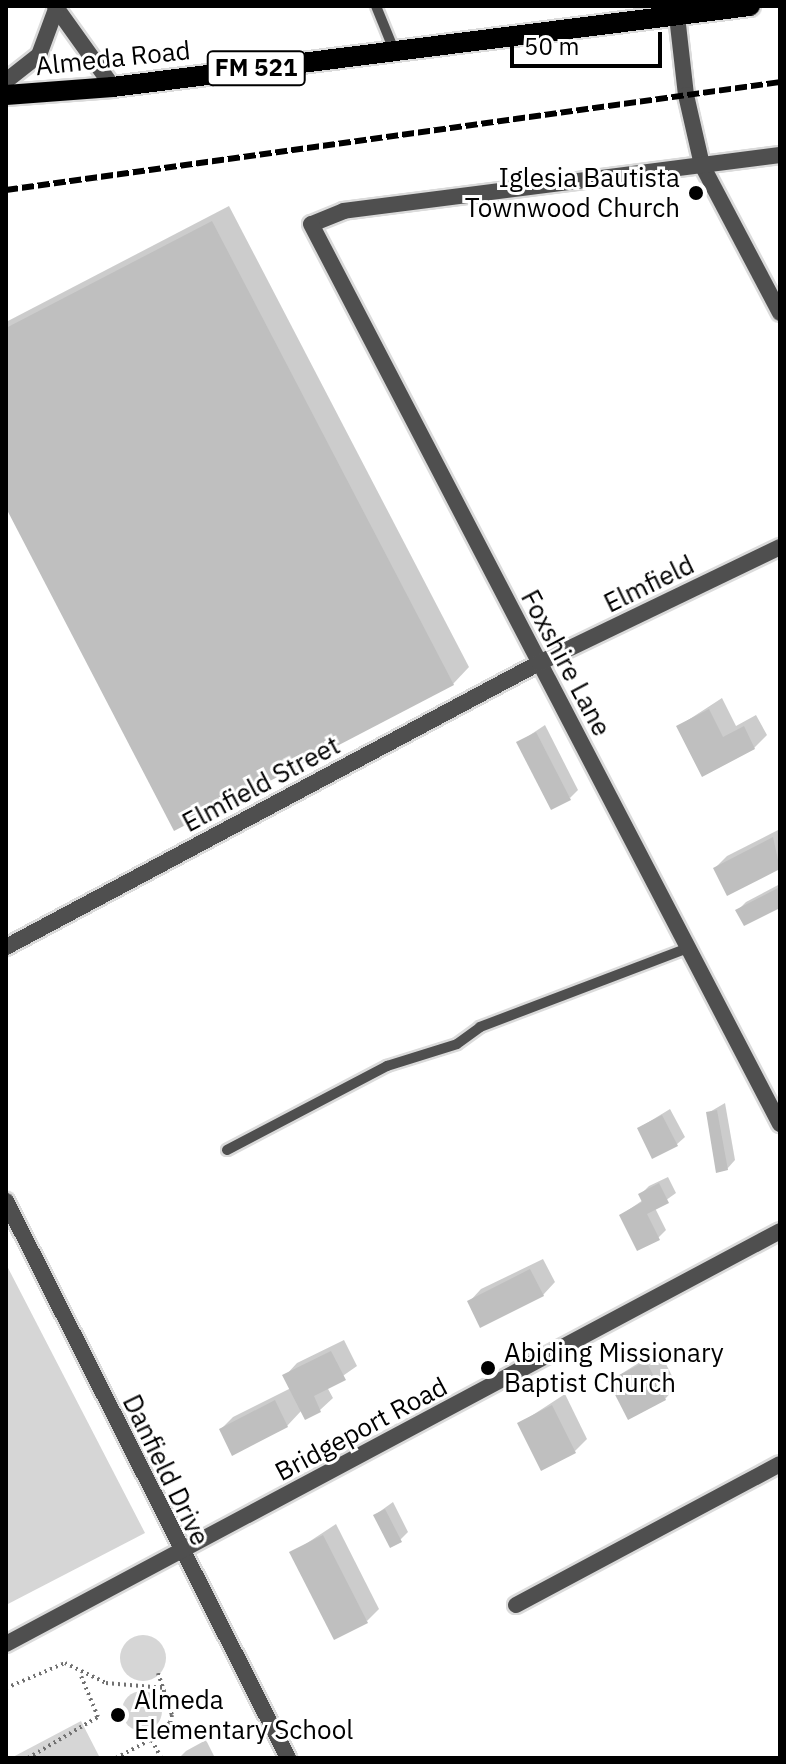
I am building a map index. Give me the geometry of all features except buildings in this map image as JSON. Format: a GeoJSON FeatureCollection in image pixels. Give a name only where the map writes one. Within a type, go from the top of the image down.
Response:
{"type":"FeatureCollection","features":[{"type":"Feature","properties":{"kind":"main road","name":"Almeda Road"},"geometry":{"type":"LineString","coordinates":[[6,95],[113,87],[648,12],[677,16],[750,6]]}},
{"type":"Feature","properties":{"kind":"street"},"geometry":{"type":"LineString","coordinates":[[6,81],[39,55],[55,7]]}},
{"type":"Feature","properties":{"kind":"street"},"geometry":{"type":"LineString","coordinates":[[55,7],[113,87]]}},
{"type":"Feature","properties":{"kind":"street"},"geometry":{"type":"LineString","coordinates":[[677,16],[686,95],[702,165],[780,313]]}},
{"type":"Feature","properties":{"kind":"street"},"geometry":{"type":"LineString","coordinates":[[702,165],[780,155]]}},
{"type":"Feature","properties":{"kind":"street","name":"Foxshire Lane"},"geometry":{"type":"LineString","coordinates":[[702,165],[344,211],[311,224],[780,1124]]}},
{"type":"Feature","properties":{"kind":"street","name":"Elmfield"},"geometry":{"type":"LineString","coordinates":[[539,663],[780,547]]}},
{"type":"Feature","properties":{"kind":"street","name":"Elmfield Street"},"geometry":{"type":"LineString","coordinates":[[6,947],[539,663]]}},
{"type":"Feature","properties":{"kind":"street","name":"Danfield Drive"},"geometry":{"type":"LineString","coordinates":[[6,1201],[181,1553],[288,1758]]}},
{"type":"Feature","properties":{"kind":"street","name":"Bridgeport Road"},"geometry":{"type":"LineString","coordinates":[[6,1644],[780,1231]]}},
{"type":"Feature","properties":{"kind":"street"},"geometry":{"type":"LineString","coordinates":[[516,1605],[780,1464]]}},
{"type":"Feature","properties":{"kind":"lane"},"geometry":{"type":"LineString","coordinates":[[376,6],[394,50]]}},
{"type":"Feature","properties":{"kind":"lane"},"geometry":{"type":"LineString","coordinates":[[227,1150],[387,1066],[457,1044],[480,1027],[688,948]]}},
{"type":"Feature","properties":{"kind":"path"},"geometry":{"type":"LineString","coordinates":[[6,1688],[52,1665],[65,1663],[80,1674],[126,1687],[165,1688]]}},
{"type":"Feature","properties":{"kind":"path"},"geometry":{"type":"LineString","coordinates":[[158,1673],[165,1688],[170,1723],[149,1735],[161,1758]]}},
{"type":"Feature","properties":{"kind":"path"},"geometry":{"type":"LineString","coordinates":[[28,1758],[98,1717],[80,1674]]}},
{"type":"Feature","properties":{"kind":"path"},"geometry":{"type":"LineString","coordinates":[[116,1758],[151,1739]]}},
{"type":"Feature","properties":{"kind":"shaded area"},"geometry":{"type":"Polygon","coordinates":[[[6,1264],[145,1533],[6,1605],[6,1264]]]}},
{"type":"Feature","properties":{"kind":"shaded area"},"geometry":{"type":"Polygon","coordinates":[[[143,1635],[159,1642],[166,1658],[159,1674],[143,1681],[127,1674],[120,1658],[127,1642],[143,1635]]]}},
{"type":"Feature","properties":{"kind":"shaded area"},"geometry":{"type":"Polygon","coordinates":[[[142,1691],[156,1697],[162,1711],[156,1725],[142,1731],[128,1725],[122,1711],[128,1697],[142,1691]]]}},
{"type":"Feature","properties":{"kind":"shaded area"},"geometry":{"type":"Polygon","coordinates":[[[81,1721],[100,1758],[11,1758],[81,1721]]]}},
{"type":"Feature","properties":{"kind":"railway"},"geometry":{"type":"LineString","coordinates":[[6,190],[780,82]]}},
{"type":"Feature","properties":{"kind":"place","name":"Iglesia Bautista Townwood Church"},"geometry":{"type":"Point","coordinates":[696,193]}},
{"type":"Feature","properties":{"kind":"place","name":"Abiding Missionary Baptist Church"},"geometry":{"type":"Point","coordinates":[488,1368]}},
{"type":"Feature","properties":{"kind":"place","name":"Almeda Elementary School"},"geometry":{"type":"Point","coordinates":[118,1715]}}]}
